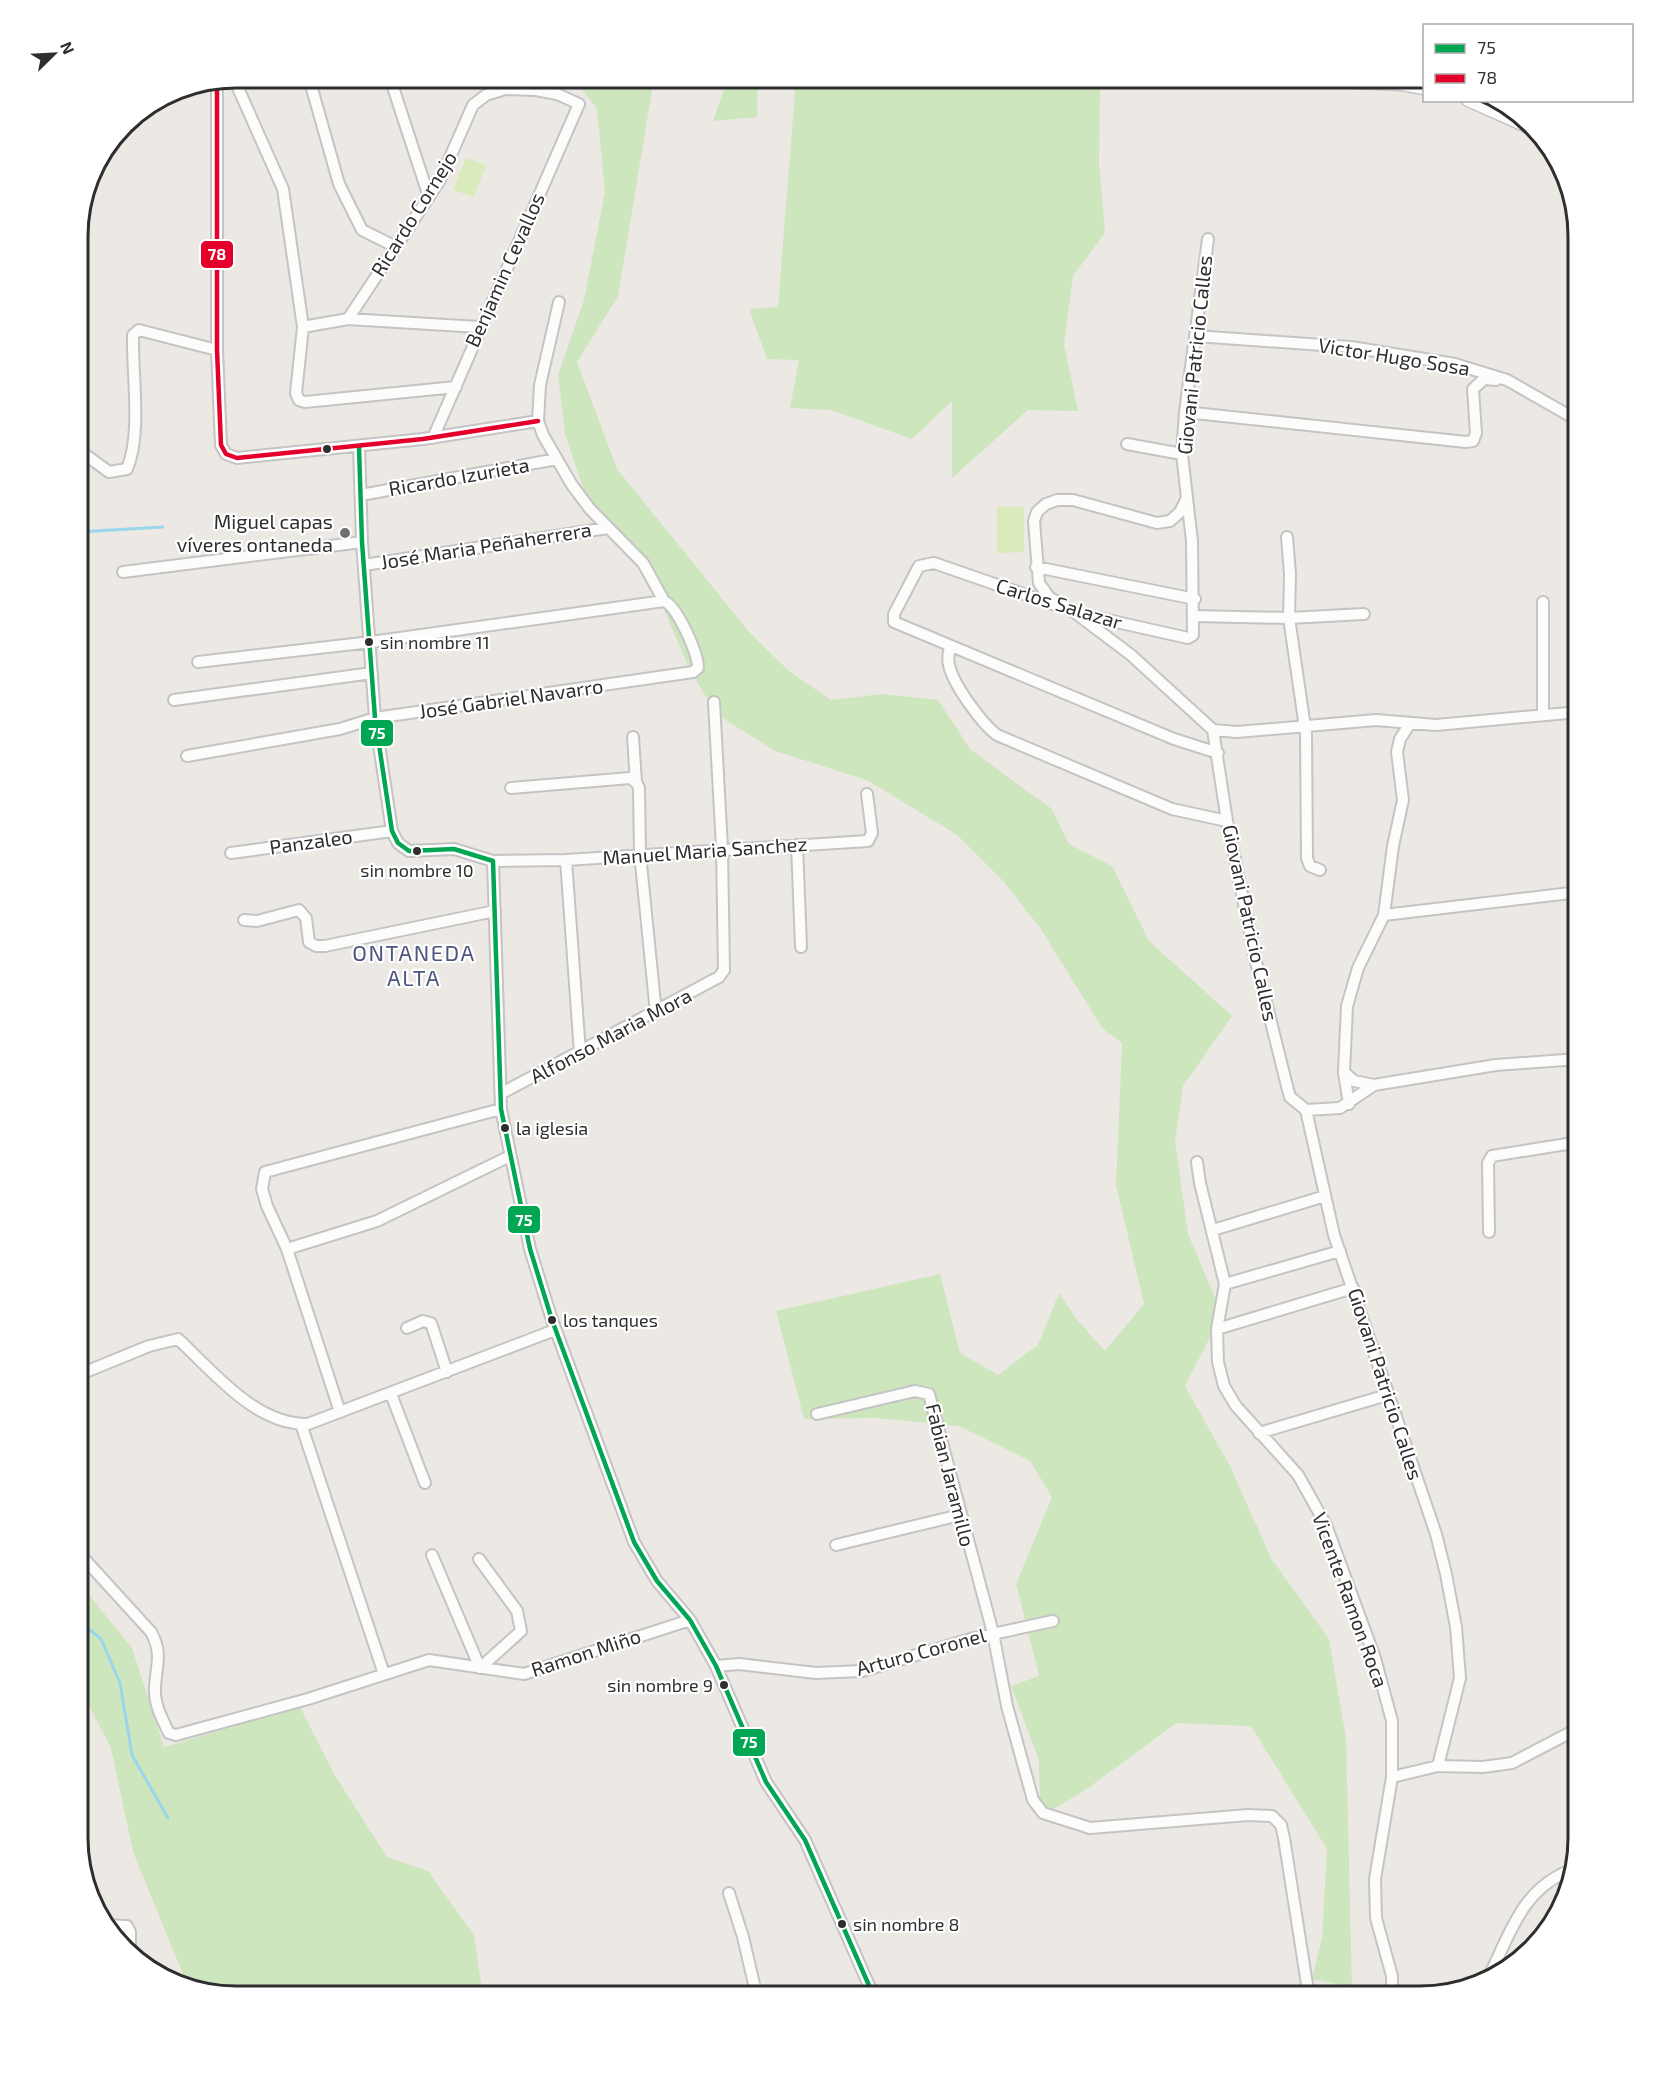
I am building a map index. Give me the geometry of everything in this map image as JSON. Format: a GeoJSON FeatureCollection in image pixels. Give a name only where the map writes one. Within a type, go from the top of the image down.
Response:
{"type":"FeatureCollection","features":[{"type":"Feature","properties":{"kind":"street"},"geometry":{"type":"LineString","coordinates":[[238,89],[283,189],[303,327],[296,393],[299,400],[305,402],[456,387]]}},
{"type":"Feature","properties":{"kind":"street"},"geometry":{"type":"LineString","coordinates":[[312,89],[339,184],[362,230],[394,246]]}},
{"type":"Feature","properties":{"kind":"street"},"geometry":{"type":"LineString","coordinates":[[394,89],[429,197]]}},
{"type":"Feature","properties":{"kind":"street","name":"Benjamin Cevallos"},"geometry":{"type":"LineString","coordinates":[[433,438],[479,327],[579,104],[557,94],[536,90],[505,89],[486,95],[473,105]]}},
{"type":"Feature","properties":{"kind":"street"},"geometry":{"type":"LineString","coordinates":[[217,90],[217,350],[221,445],[226,454],[237,458],[359,447],[537,421]]}},
{"type":"Feature","properties":{"kind":"street"},"geometry":{"type":"LineString","coordinates":[[1472,102],[1511,119]]}},
{"type":"Feature","properties":{"kind":"street","name":"Ricardo Cornejo"},"geometry":{"type":"LineString","coordinates":[[348,319],[394,246],[429,197],[451,158],[473,105]]}},
{"type":"Feature","properties":{"kind":"street","name":"Giovani Patricio Calles"},"geometry":{"type":"LineString","coordinates":[[1193,634],[1194,599],[1182,454],[1185,412],[1209,238]]}},
{"type":"Feature","properties":{"kind":"street"},"geometry":{"type":"LineString","coordinates":[[198,662],[371,642],[664,601],[643,564],[590,509],[557,459],[537,421],[540,385],[559,302]]}},
{"type":"Feature","properties":{"kind":"street"},"geometry":{"type":"LineString","coordinates":[[303,327],[348,319],[479,327]]}},
{"type":"Feature","properties":{"kind":"street"},"geometry":{"type":"LineString","coordinates":[[89,457],[109,472],[127,469],[135,437],[133,335],[139,330],[217,350]]}},
{"type":"Feature","properties":{"kind":"street","name":"Victor Hugo Sosa"},"geometry":{"type":"LineString","coordinates":[[1196,336],[1351,347],[1455,364],[1507,380],[1568,415]]}},
{"type":"Feature","properties":{"kind":"street"},"geometry":{"type":"LineString","coordinates":[[1185,412],[1466,442],[1473,441],[1476,433],[1473,388],[1484,380],[1507,380]]}},
{"type":"Feature","properties":{"kind":"street"},"geometry":{"type":"LineString","coordinates":[[1127,444],[1182,454]]}},
{"type":"Feature","properties":{"kind":"street"},"geometry":{"type":"LineString","coordinates":[[359,447],[362,542],[375,718],[392,831]]}},
{"type":"Feature","properties":{"kind":"street","name":"Ricardo Izurieta"},"geometry":{"type":"LineString","coordinates":[[361,495],[557,459]]}},
{"type":"Feature","properties":{"kind":"street"},"geometry":{"type":"LineString","coordinates":[[1187,498],[1180,512],[1170,521],[1157,523],[1073,500],[1057,500],[1046,504],[1037,512],[1035,521],[1036,567],[1039,584],[1049,597],[1074,612],[1131,655],[1213,730],[1237,732],[1303,728],[1337,722],[1376,720],[1436,725],[1568,713]]}},
{"type":"Feature","properties":{"kind":"street","name":"José Maria Peñaherrera"},"geometry":{"type":"LineString","coordinates":[[364,565],[608,528]]}},
{"type":"Feature","properties":{"kind":"street"},"geometry":{"type":"LineString","coordinates":[[1287,537],[1290,574],[1289,618],[1303,728],[1306,734],[1307,858],[1310,866],[1320,870]]}},
{"type":"Feature","properties":{"kind":"street","name":"José Maria Peñaherrera"},"geometry":{"type":"LineString","coordinates":[[123,572],[362,542]]}},
{"type":"Feature","properties":{"kind":"street","name":"Carlos Salazar"},"geometry":{"type":"LineString","coordinates":[[950,646],[894,622],[894,614],[919,566],[934,563],[1074,612],[1139,629],[1188,638],[1193,634]]}},
{"type":"Feature","properties":{"kind":"street"},"geometry":{"type":"LineString","coordinates":[[1036,567],[1194,599]]}},
{"type":"Feature","properties":{"kind":"street","name":"José Gabriel Navarro"},"geometry":{"type":"LineString","coordinates":[[187,756],[340,729],[375,718],[693,672],[698,664],[688,639],[676,613],[670,604],[664,601]]}},
{"type":"Feature","properties":{"kind":"street"},"geometry":{"type":"LineString","coordinates":[[1543,602],[1543,715]]}},
{"type":"Feature","properties":{"kind":"street"},"geometry":{"type":"LineString","coordinates":[[1195,616],[1289,618],[1364,614]]}},
{"type":"Feature","properties":{"kind":"street"},"geometry":{"type":"LineString","coordinates":[[1218,753],[1174,739],[950,646],[948,663],[955,679],[983,722],[997,735],[1172,809],[1227,821]]}},
{"type":"Feature","properties":{"kind":"street"},"geometry":{"type":"LineString","coordinates":[[174,700],[372,673]]}},
{"type":"Feature","properties":{"kind":"street"},"geometry":{"type":"LineString","coordinates":[[714,702],[722,848]]}},
{"type":"Feature","properties":{"kind":"street"},"geometry":{"type":"LineString","coordinates":[[1349,1104],[1344,1072],[1347,1006],[1358,968],[1384,915],[1393,846],[1403,800],[1397,752],[1400,739],[1410,724]]}},
{"type":"Feature","properties":{"kind":"street","name":"Giovani Patricio Calles"},"geometry":{"type":"LineString","coordinates":[[1213,730],[1227,821],[1256,962],[1288,1090],[1290,1097],[1306,1110],[1340,1251],[1436,1534],[1456,1627],[1460,1677],[1438,1766]]}},
{"type":"Feature","properties":{"kind":"street"},"geometry":{"type":"LineString","coordinates":[[633,737],[633,780],[639,788],[640,854],[656,1012]]}},
{"type":"Feature","properties":{"kind":"street"},"geometry":{"type":"LineString","coordinates":[[511,788],[633,780]]}},
{"type":"Feature","properties":{"kind":"street","name":"Manuel Maria Sanchez"},"geometry":{"type":"LineString","coordinates":[[392,831],[398,843],[409,851],[454,849],[493,861],[566,860],[870,840],[872,833],[867,794]]}},
{"type":"Feature","properties":{"kind":"street","name":"Panzaleo"},"geometry":{"type":"LineString","coordinates":[[231,853],[392,831]]}},
{"type":"Feature","properties":{"kind":"street"},"geometry":{"type":"LineString","coordinates":[[797,845],[801,947]]}},
{"type":"Feature","properties":{"kind":"street","name":"Alfonso Maria Mora"},"geometry":{"type":"LineString","coordinates":[[502,1093],[719,977],[726,962],[722,848]]}},
{"type":"Feature","properties":{"kind":"street"},"geometry":{"type":"LineString","coordinates":[[566,860],[580,1053]]}},
{"type":"Feature","properties":{"kind":"street"},"geometry":{"type":"LineString","coordinates":[[493,861],[501,1109],[530,1249],[555,1330],[634,1542],[657,1581],[690,1620],[716,1666],[766,1782],[805,1840],[871,1986]]}},
{"type":"Feature","properties":{"kind":"street"},"geometry":{"type":"LineString","coordinates":[[1384,915],[1568,893]]}},
{"type":"Feature","properties":{"kind":"street"},"geometry":{"type":"LineString","coordinates":[[244,920],[257,921],[299,910],[306,918],[309,942],[316,946],[325,946],[495,911]]}},
{"type":"Feature","properties":{"kind":"street"},"geometry":{"type":"LineString","coordinates":[[1344,1072],[1354,1081],[1374,1085],[1496,1065],[1568,1060]]}},
{"type":"Feature","properties":{"kind":"street"},"geometry":{"type":"LineString","coordinates":[[1306,1110],[1340,1108],[1374,1085]]}},
{"type":"Feature","properties":{"kind":"street"},"geometry":{"type":"LineString","coordinates":[[340,1412],[287,1249],[262,1189],[265,1172],[501,1109]]}},
{"type":"Feature","properties":{"kind":"street"},"geometry":{"type":"LineString","coordinates":[[1489,1232],[1488,1163],[1492,1156],[1568,1144]]}},
{"type":"Feature","properties":{"kind":"street"},"geometry":{"type":"LineString","coordinates":[[287,1249],[377,1221],[510,1156]]}},
{"type":"Feature","properties":{"kind":"street","name":"Vicente Ramon Roca"},"geometry":{"type":"LineString","coordinates":[[1197,1162],[1225,1284],[1217,1329],[1218,1362],[1224,1386],[1259,1433],[1298,1475],[1326,1525],[1381,1679],[1392,1721],[1392,1777],[1375,1879],[1376,1918],[1392,1976],[1392,1986]]}},
{"type":"Feature","properties":{"kind":"street"},"geometry":{"type":"LineString","coordinates":[[1213,1230],[1325,1196]]}},
{"type":"Feature","properties":{"kind":"street"},"geometry":{"type":"LineString","coordinates":[[1225,1284],[1340,1251]]}},
{"type":"Feature","properties":{"kind":"street"},"geometry":{"type":"LineString","coordinates":[[1217,1329],[1353,1288]]}},
{"type":"Feature","properties":{"kind":"street"},"geometry":{"type":"LineString","coordinates":[[407,1328],[423,1321],[431,1323],[447,1372]]}},
{"type":"Feature","properties":{"kind":"street"},"geometry":{"type":"LineString","coordinates":[[88,1371],[160,1342],[178,1339],[257,1408],[289,1423],[301,1424],[391,1394],[555,1330]]}},
{"type":"Feature","properties":{"kind":"street","name":"Fabian Jaramillo"},"geometry":{"type":"LineString","coordinates":[[817,1414],[915,1391],[929,1394],[940,1428],[960,1515],[993,1633],[1007,1706],[1033,1800],[1043,1813],[1090,1828],[1261,1814],[1272,1816],[1281,1825],[1307,1986]]}},
{"type":"Feature","properties":{"kind":"street"},"geometry":{"type":"LineString","coordinates":[[391,1394],[424,1483]]}},
{"type":"Feature","properties":{"kind":"street"},"geometry":{"type":"LineString","coordinates":[[1259,1433],[1387,1395]]}},
{"type":"Feature","properties":{"kind":"street"},"geometry":{"type":"LineString","coordinates":[[301,1424],[384,1674]]}},
{"type":"Feature","properties":{"kind":"street"},"geometry":{"type":"LineString","coordinates":[[836,1545],[960,1515]]}},
{"type":"Feature","properties":{"kind":"street"},"geometry":{"type":"LineString","coordinates":[[432,1555],[480,1668],[521,1631],[517,1611],[478,1559]]}},
{"type":"Feature","properties":{"kind":"street","name":"Ramon Miño"},"geometry":{"type":"LineString","coordinates":[[88,1563],[132,1608],[157,1642],[160,1664],[155,1688],[156,1705],[169,1733],[176,1735],[308,1699],[429,1660],[524,1674],[690,1620]]}},
{"type":"Feature","properties":{"kind":"street","name":"Arturo Coronel"},"geometry":{"type":"LineString","coordinates":[[716,1666],[739,1664],[816,1673],[862,1671],[993,1633],[1053,1621]]}},
{"type":"Feature","properties":{"kind":"street"},"geometry":{"type":"LineString","coordinates":[[1392,1777],[1438,1766],[1483,1767],[1512,1763],[1568,1734]]}},
{"type":"Feature","properties":{"kind":"street"},"geometry":{"type":"LineString","coordinates":[[1494,1967],[1523,1906],[1550,1878],[1564,1873]]}},
{"type":"Feature","properties":{"kind":"street"},"geometry":{"type":"LineString","coordinates":[[729,1893],[743,1937],[754,1986]]}},
{"type":"Feature","properties":{"kind":"street"},"geometry":{"type":"LineString","coordinates":[[117,1926],[127,1926],[130,1941]]}},
{"type":"Feature","properties":{"kind":"green space"},"geometry":{"type":"Polygon","coordinates":[[[582,89],[652,89],[618,296],[577,362],[617,469],[750,633],[789,671],[831,700],[882,694],[938,700],[971,750],[1052,809],[1069,844],[1112,866],[1149,941],[1232,1016],[1183,1086],[1175,1141],[1188,1234],[1222,1314],[1185,1386],[1230,1466],[1271,1558],[1329,1639],[1346,1738],[1352,1986],[1312,1979],[1322,1938],[1327,1849],[1251,1726],[1176,1723],[1084,1791],[1040,1817],[1039,1760],[1011,1686],[1039,1676],[1016,1584],[1052,1497],[1030,1461],[959,1426],[877,1418],[804,1419],[776,1311],[940,1274],[960,1353],[998,1375],[1038,1345],[1059,1293],[1077,1320],[1105,1351],[1144,1304],[1116,1185],[1122,1043],[1103,1029],[1040,928],[1005,883],[957,835],[867,780],[775,751],[716,714],[689,668],[644,563],[589,506],[565,434],[558,375],[584,300],[605,192],[597,109],[582,89]]]}},
{"type":"Feature","properties":{"kind":"green space"},"geometry":{"type":"Polygon","coordinates":[[[724,89],[758,89],[757,117],[713,121],[724,89]]]}},
{"type":"Feature","properties":{"kind":"green space"},"geometry":{"type":"Polygon","coordinates":[[[795,89],[1100,89],[1099,163],[1105,233],[1073,276],[1064,344],[1078,411],[1028,410],[952,478],[952,401],[912,439],[831,410],[790,408],[799,360],[767,359],[749,309],[778,307],[795,89]]]}},
{"type":"Feature","properties":{"kind":"green space"},"geometry":{"type":"Polygon","coordinates":[[[466,158],[486,165],[474,197],[453,190],[466,158]]]}},
{"type":"Feature","properties":{"kind":"green space"},"geometry":{"type":"Polygon","coordinates":[[[997,507],[1024,507],[1024,552],[997,553],[997,507]]]}},
{"type":"Feature","properties":{"kind":"green space"},"geometry":{"type":"Polygon","coordinates":[[[88,1593],[132,1648],[164,1747],[300,1707],[334,1774],[387,1857],[428,1871],[474,1935],[481,1986],[237,1986],[217,1985],[184,1976],[133,1852],[111,1748],[88,1704],[88,1593]]]}},
{"type":"Feature","properties":{"kind":"waterway"},"geometry":{"type":"LineString","coordinates":[[89,531],[163,527]]}},
{"type":"Feature","properties":{"kind":"waterway"},"geometry":{"type":"LineString","coordinates":[[88,1628],[101,1639],[120,1683],[132,1755],[168,1818]]}},
{"type":"Feature","properties":{"kind":"transit line","name":"78"},"geometry":{"type":"LineString","coordinates":[[217,90],[217,350],[221,445],[226,454],[237,458],[423,439],[538,421]]}},
{"type":"Feature","properties":{"kind":"transit line","name":"75"},"geometry":{"type":"LineString","coordinates":[[359,447],[362,542],[375,718],[392,831],[398,843],[409,851],[454,849],[493,861],[501,1109],[530,1249],[552,1320],[634,1542],[657,1581],[690,1620],[716,1666],[766,1782],[805,1840],[869,1986]]}},
{"type":"Feature","properties":{"kind":"place","name":"Miguel capas víveres ontaneda"},"geometry":{"type":"Point","coordinates":[345,533]}},
{"type":"Feature","properties":{"kind":"place","name":"sin nombre 11"},"geometry":{"type":"Point","coordinates":[369,642]}},
{"type":"Feature","properties":{"kind":"place","name":"sin nombre 10"},"geometry":{"type":"Point","coordinates":[417,851]}},
{"type":"Feature","properties":{"kind":"place","name":"la iglesia"},"geometry":{"type":"Point","coordinates":[505,1128]}},
{"type":"Feature","properties":{"kind":"place","name":"los tanques"},"geometry":{"type":"Point","coordinates":[552,1320]}},
{"type":"Feature","properties":{"kind":"place","name":"sin nombre 9"},"geometry":{"type":"Point","coordinates":[724,1685]}},
{"type":"Feature","properties":{"kind":"place","name":"sin nombre 8"},"geometry":{"type":"Point","coordinates":[842,1924]}},
{"type":"Feature","properties":{"kind":"district","name":"ONTANEDA ALTA"},"geometry":{"type":"Point","coordinates":[414,966]}}]}
